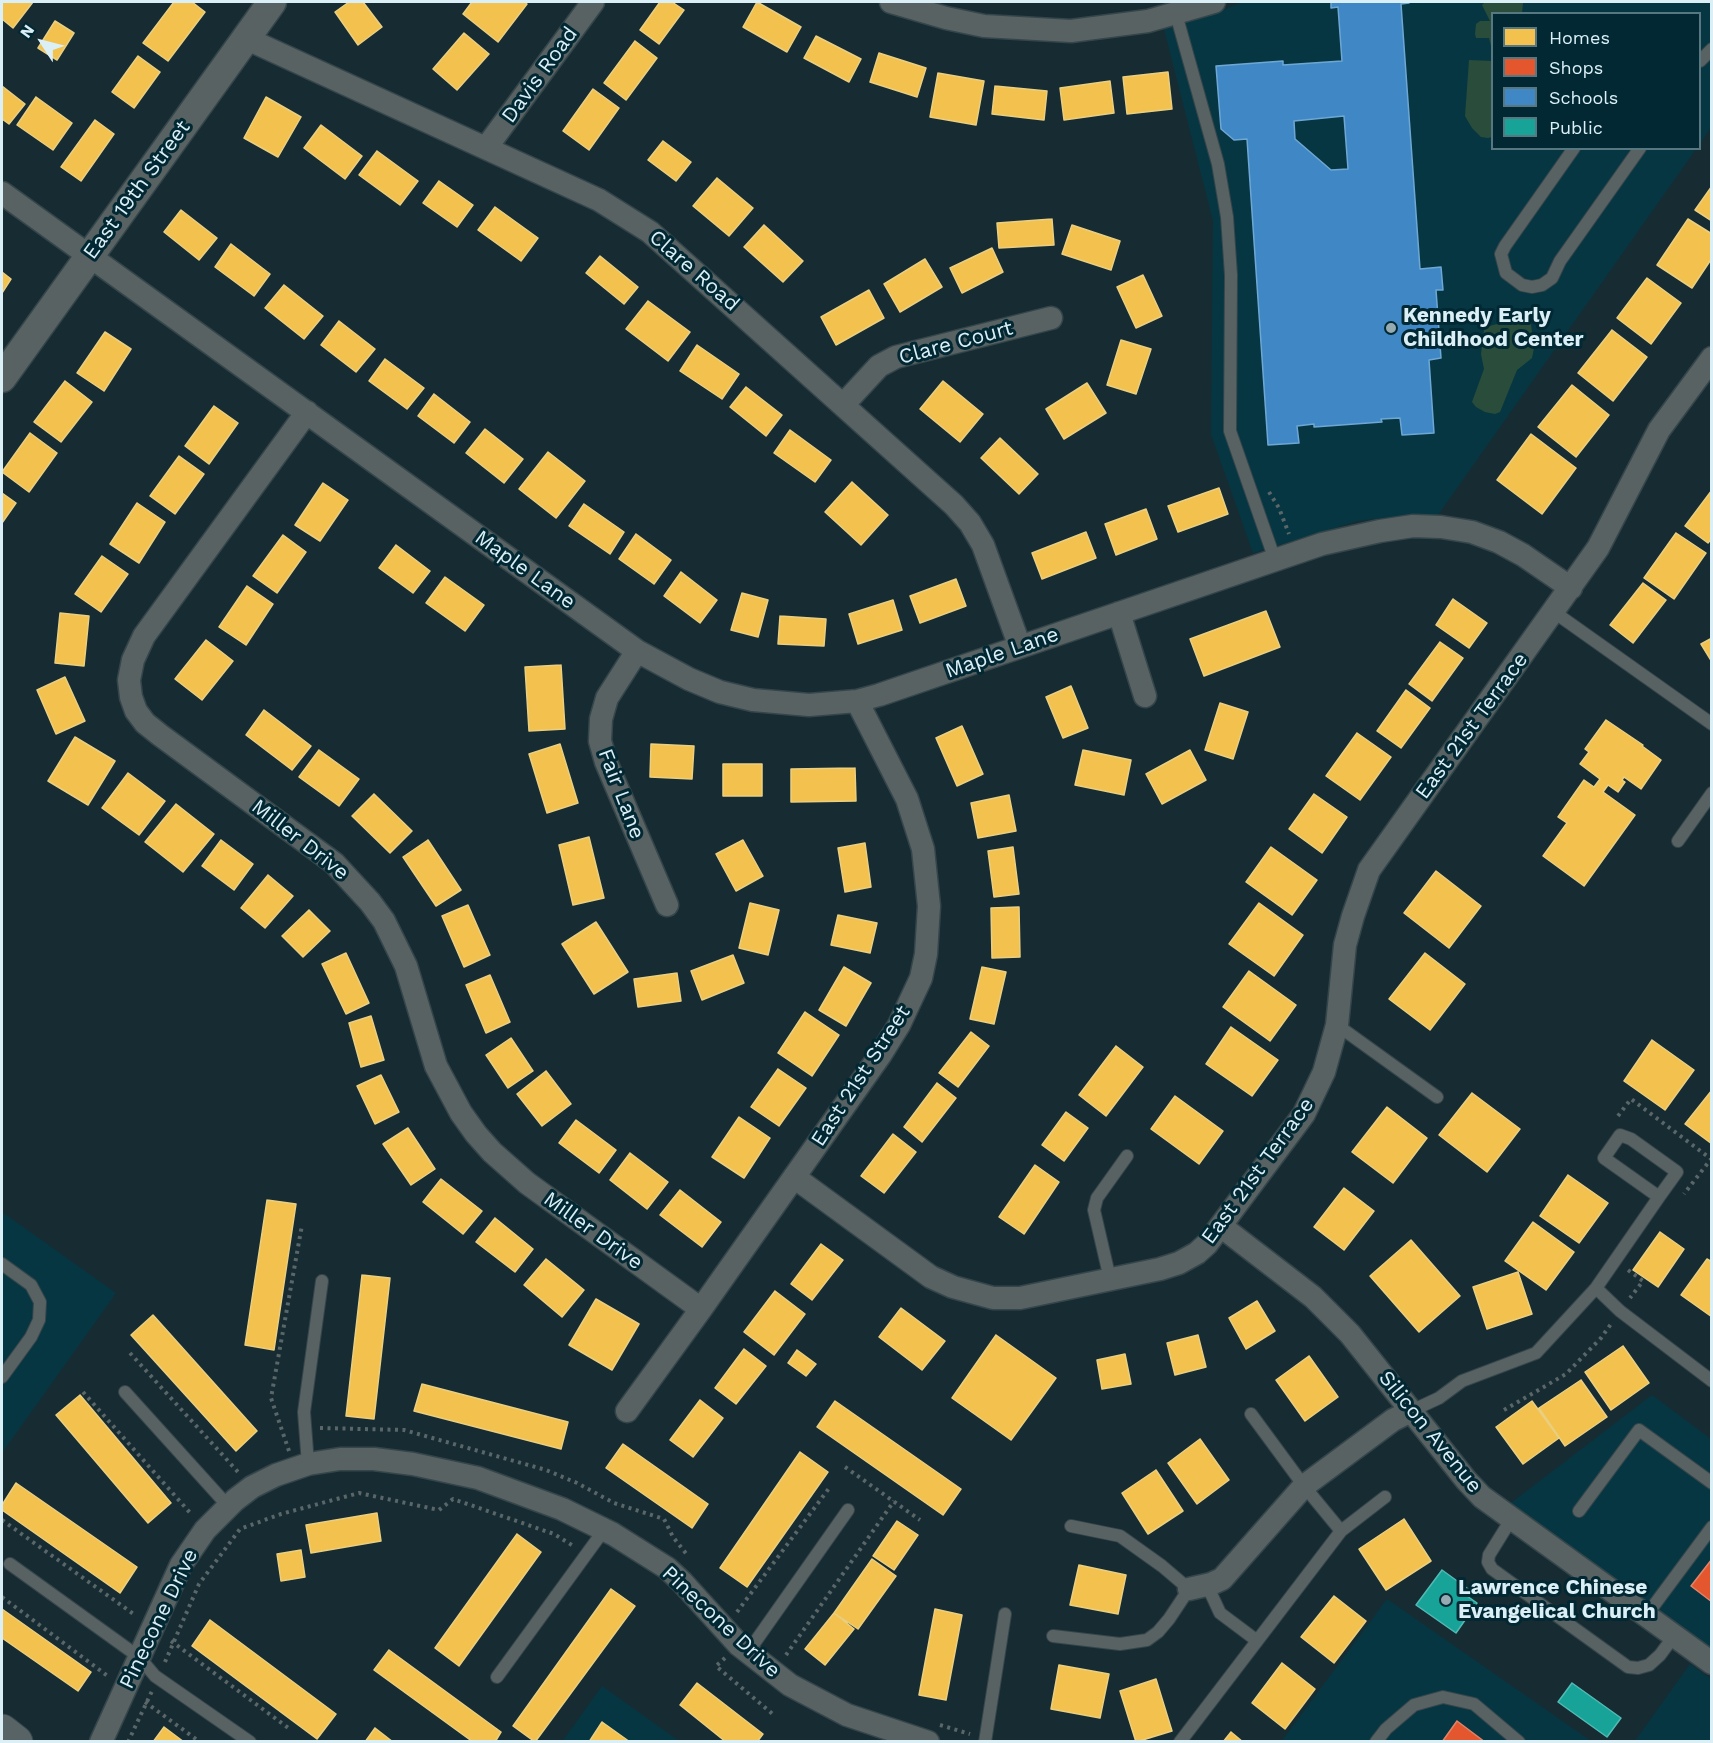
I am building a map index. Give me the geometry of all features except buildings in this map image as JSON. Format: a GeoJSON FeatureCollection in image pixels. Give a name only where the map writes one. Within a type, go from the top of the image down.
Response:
{"type":"FeatureCollection","features":[{"type":"Feature","properties":{"kind":"main road"},"geometry":{"type":"LineString","coordinates":[[2,1731],[16,1742]]}},
{"type":"Feature","properties":{"kind":"street","name":"East 19th Street"},"geometry":{"type":"LineString","coordinates":[[2,378],[272,2]]}},
{"type":"Feature","properties":{"kind":"street","name":"Davis Road"},"geometry":{"type":"LineString","coordinates":[[486,148],[593,2]]}},
{"type":"Feature","properties":{"kind":"street"},"geometry":{"type":"LineString","coordinates":[[891,2],[984,26],[1071,31],[1148,21],[1214,2]]}},
{"type":"Feature","properties":{"kind":"street","name":"Clare Road"},"geometry":{"type":"LineString","coordinates":[[246,38],[599,200],[650,232],[954,505],[970,523],[983,545],[1020,647]]}},
{"type":"Feature","properties":{"kind":"street","name":"Maple Lane"},"geometry":{"type":"LineString","coordinates":[[2,193],[637,651],[689,680],[720,692],[753,700],[809,705],[857,701],[1322,544],[1413,526],[1441,527],[1472,532],[1499,542],[1523,555],[1570,588]]}},
{"type":"Feature","properties":{"kind":"street","name":"Clare Court"},"geometry":{"type":"LineString","coordinates":[[843,405],[879,366],[896,357],[1051,318]]}},
{"type":"Feature","properties":{"kind":"street","name":"East 21st Terrace"},"geometry":{"type":"LineString","coordinates":[[794,1177],[931,1276],[953,1287],[993,1298],[1020,1298],[1110,1279],[1179,1263],[1197,1253],[1222,1227],[1304,1114],[1324,1072],[1337,1025],[1346,945],[1353,916],[1370,870],[1598,548],[1659,430],[1712,358]]}},
{"type":"Feature","properties":{"kind":"street","name":"Miller Drive"},"geometry":{"type":"LineString","coordinates":[[307,412],[144,636],[133,660],[129,680],[130,697],[136,711],[160,735],[334,862],[370,902],[384,921],[406,966],[436,1066],[461,1113],[492,1152],[527,1183],[701,1309]]}},
{"type":"Feature","properties":{"kind":"street"},"geometry":{"type":"LineString","coordinates":[[1119,613],[1145,696]]}},
{"type":"Feature","properties":{"kind":"street","name":"Fair Lane"},"geometry":{"type":"LineString","coordinates":[[637,651],[607,698],[601,719],[600,741],[606,762],[667,905]]}},
{"type":"Feature","properties":{"kind":"street","name":"East 21st Street"},"geometry":{"type":"LineString","coordinates":[[627,1410],[881,1054],[899,1025],[921,978],[929,927],[928,887],[918,833],[907,799],[857,701]]}},
{"type":"Feature","properties":{"kind":"street","name":"Silicon Avenue"},"geometry":{"type":"LineString","coordinates":[[1222,1227],[1313,1298],[1350,1334],[1482,1497],[1712,1663]]}},
{"type":"Feature","properties":{"kind":"street"},"geometry":{"type":"LineString","coordinates":[[1198,1587],[1222,1579],[1304,1486],[1393,1420],[1411,1411]]}},
{"type":"Feature","properties":{"kind":"street","name":"Pinecone Drive"},"geometry":{"type":"LineString","coordinates":[[101,1742],[182,1565],[205,1530],[228,1506],[252,1487],[276,1475],[340,1459],[374,1459],[413,1464],[478,1478],[542,1500],[604,1530],[667,1568],[748,1652],[790,1685],[847,1715],[928,1742]]}},
{"type":"Feature","properties":{"kind":"lane"},"geometry":{"type":"LineString","coordinates":[[1176,14],[1218,164],[1227,217],[1231,275],[1230,431],[1275,560]]}},
{"type":"Feature","properties":{"kind":"lane"},"geometry":{"type":"LineString","coordinates":[[1701,60],[1712,49]]}},
{"type":"Feature","properties":{"kind":"lane"},"geometry":{"type":"LineString","coordinates":[[1573,150],[1501,254],[1506,273],[1522,285],[1532,287],[1542,285],[1552,278],[1560,261],[1639,150]]}},
{"type":"Feature","properties":{"kind":"lane"},"geometry":{"type":"LineString","coordinates":[[1554,612],[1712,724]]}},
{"type":"Feature","properties":{"kind":"lane"},"geometry":{"type":"LineString","coordinates":[[1678,841],[1712,793]]}},
{"type":"Feature","properties":{"kind":"lane"},"geometry":{"type":"LineString","coordinates":[[1337,1025],[1437,1097]]}},
{"type":"Feature","properties":{"kind":"lane"},"geometry":{"type":"LineString","coordinates":[[1411,1411],[1439,1398],[1461,1381],[1536,1353],[1596,1288],[1677,1172],[1631,1139],[1620,1135],[1604,1158],[1659,1197]]}},
{"type":"Feature","properties":{"kind":"lane"},"geometry":{"type":"LineString","coordinates":[[1110,1279],[1094,1210],[1097,1198],[1128,1156]]}},
{"type":"Feature","properties":{"kind":"lane"},"geometry":{"type":"LineString","coordinates":[[2,1264],[31,1285],[40,1302],[39,1320],[31,1337],[2,1377]]}},
{"type":"Feature","properties":{"kind":"lane"},"geometry":{"type":"LineString","coordinates":[[301,1467],[304,1412],[322,1281]]}},
{"type":"Feature","properties":{"kind":"lane"},"geometry":{"type":"LineString","coordinates":[[1596,1288],[1620,1311],[1712,1381]]}},
{"type":"Feature","properties":{"kind":"lane"},"geometry":{"type":"LineString","coordinates":[[125,1392],[228,1506]]}},
{"type":"Feature","properties":{"kind":"lane"},"geometry":{"type":"LineString","coordinates":[[1251,1414],[1304,1486],[1341,1531]]}},
{"type":"Feature","properties":{"kind":"lane"},"geometry":{"type":"LineString","coordinates":[[1579,1511],[1639,1430],[1712,1484]]}},
{"type":"Feature","properties":{"kind":"lane"},"geometry":{"type":"LineString","coordinates":[[1180,1742],[1341,1531],[1385,1497]]}},
{"type":"Feature","properties":{"kind":"lane"},"geometry":{"type":"LineString","coordinates":[[748,1652],[848,1510]]}},
{"type":"Feature","properties":{"kind":"lane"},"geometry":{"type":"LineString","coordinates":[[1512,1518],[1489,1554],[1488,1562],[1492,1569],[1628,1667],[1638,1668],[1649,1665],[1660,1655],[1674,1636]]}},
{"type":"Feature","properties":{"kind":"lane"},"geometry":{"type":"LineString","coordinates":[[1071,1526],[1120,1536],[1162,1566],[1198,1587],[1220,1613],[1256,1640]]}},
{"type":"Feature","properties":{"kind":"lane"},"geometry":{"type":"LineString","coordinates":[[1646,1616],[1712,1527]]}},
{"type":"Feature","properties":{"kind":"lane"},"geometry":{"type":"LineString","coordinates":[[497,1677],[604,1530]]}},
{"type":"Feature","properties":{"kind":"lane"},"geometry":{"type":"LineString","coordinates":[[10,1564],[140,1657],[159,1678],[250,1742]]}},
{"type":"Feature","properties":{"kind":"lane"},"geometry":{"type":"LineString","coordinates":[[1053,1636],[1120,1644],[1147,1640],[1158,1632],[1198,1587]]}},
{"type":"Feature","properties":{"kind":"lane"},"geometry":{"type":"LineString","coordinates":[[985,1742],[1005,1614]]}},
{"type":"Feature","properties":{"kind":"lane"},"geometry":{"type":"LineString","coordinates":[[1376,1742],[1386,1729],[1414,1705],[1443,1697],[1474,1704],[1519,1742]]}},
{"type":"Feature","properties":{"kind":"path"},"geometry":{"type":"LineString","coordinates":[[1263,485],[1274,498],[1290,537]]}},
{"type":"Feature","properties":{"kind":"path"},"geometry":{"type":"LineString","coordinates":[[301,1467],[271,1398],[302,1225]]}},
{"type":"Feature","properties":{"kind":"path"},"geometry":{"type":"LineString","coordinates":[[130,1353],[241,1475]]}},
{"type":"Feature","properties":{"kind":"path"},"geometry":{"type":"LineString","coordinates":[[83,1392],[205,1530]]}},
{"type":"Feature","properties":{"kind":"path"},"geometry":{"type":"LineString","coordinates":[[845,1467],[920,1520]]}},
{"type":"Feature","properties":{"kind":"path"},"geometry":{"type":"LineString","coordinates":[[128,1742],[159,1678],[172,1642],[199,1584],[240,1529],[281,1514],[359,1493],[439,1510],[453,1500],[554,1534],[576,1548]]}},
{"type":"Feature","properties":{"kind":"path"},"geometry":{"type":"LineString","coordinates":[[772,1672],[894,1501]]}},
{"type":"Feature","properties":{"kind":"path"},"geometry":{"type":"LineString","coordinates":[[2,1597],[200,1742]]}},
{"type":"Feature","properties":{"kind":"shaded area","name":"Kennedy Early Childhood Center"},"geometry":{"type":"Polygon","coordinates":[[[1243,2],[1711,2],[1711,127],[1701,142],[1701,12],[1491,12],[1491,150],[1695,150],[1438,515],[1408,515],[1357,521],[1253,553],[1211,434],[1213,221],[1164,29],[1202,18],[1243,2]]]}},
{"type":"Feature","properties":{"kind":"shaded area"},"geometry":{"type":"Polygon","coordinates":[[[2,1212],[116,1293],[2,1453],[2,1212]]]}},
{"type":"Feature","properties":{"kind":"shaded area"},"geometry":{"type":"Polygon","coordinates":[[[1652,1395],[1711,1439],[1711,1649],[1511,1503],[1652,1395]]]}},
{"type":"Feature","properties":{"kind":"shaded area"},"geometry":{"type":"Polygon","coordinates":[[[1387,1599],[1591,1741],[1281,1742],[1387,1599]]]}},
{"type":"Feature","properties":{"kind":"shaded area"},"geometry":{"type":"Polygon","coordinates":[[[1690,1664],[1711,1679],[1711,1741],[1635,1741],[1690,1664]]]}},
{"type":"Feature","properties":{"kind":"shaded area"},"geometry":{"type":"Polygon","coordinates":[[[602,1686],[679,1741],[562,1742],[602,1686]]]}},
{"type":"Feature","properties":{"kind":"green space"},"geometry":{"type":"Polygon","coordinates":[[[1485,2],[1543,2],[1523,3],[1522,12],[1491,12],[1491,46],[1489,38],[1476,38],[1475,34],[1476,24],[1480,21],[1490,21],[1482,5],[1485,2]]]}},
{"type":"Feature","properties":{"kind":"green space"},"geometry":{"type":"Polygon","coordinates":[[[1469,60],[1491,61],[1491,137],[1481,137],[1465,116],[1469,60]]]}},
{"type":"Feature","properties":{"kind":"green space"},"geometry":{"type":"Polygon","coordinates":[[[1525,319],[1531,324],[1534,348],[1532,358],[1517,370],[1500,412],[1495,414],[1485,412],[1472,402],[1484,369],[1481,354],[1484,330],[1489,326],[1525,319]]]}},
{"type":"Feature","properties":{"kind":"place","name":"Kennedy Early Childhood Center"},"geometry":{"type":"Point","coordinates":[1391,328]}},
{"type":"Feature","properties":{"kind":"place","name":"Lawrence Chinese Evangelical Church"},"geometry":{"type":"Point","coordinates":[1446,1600]}}]}
